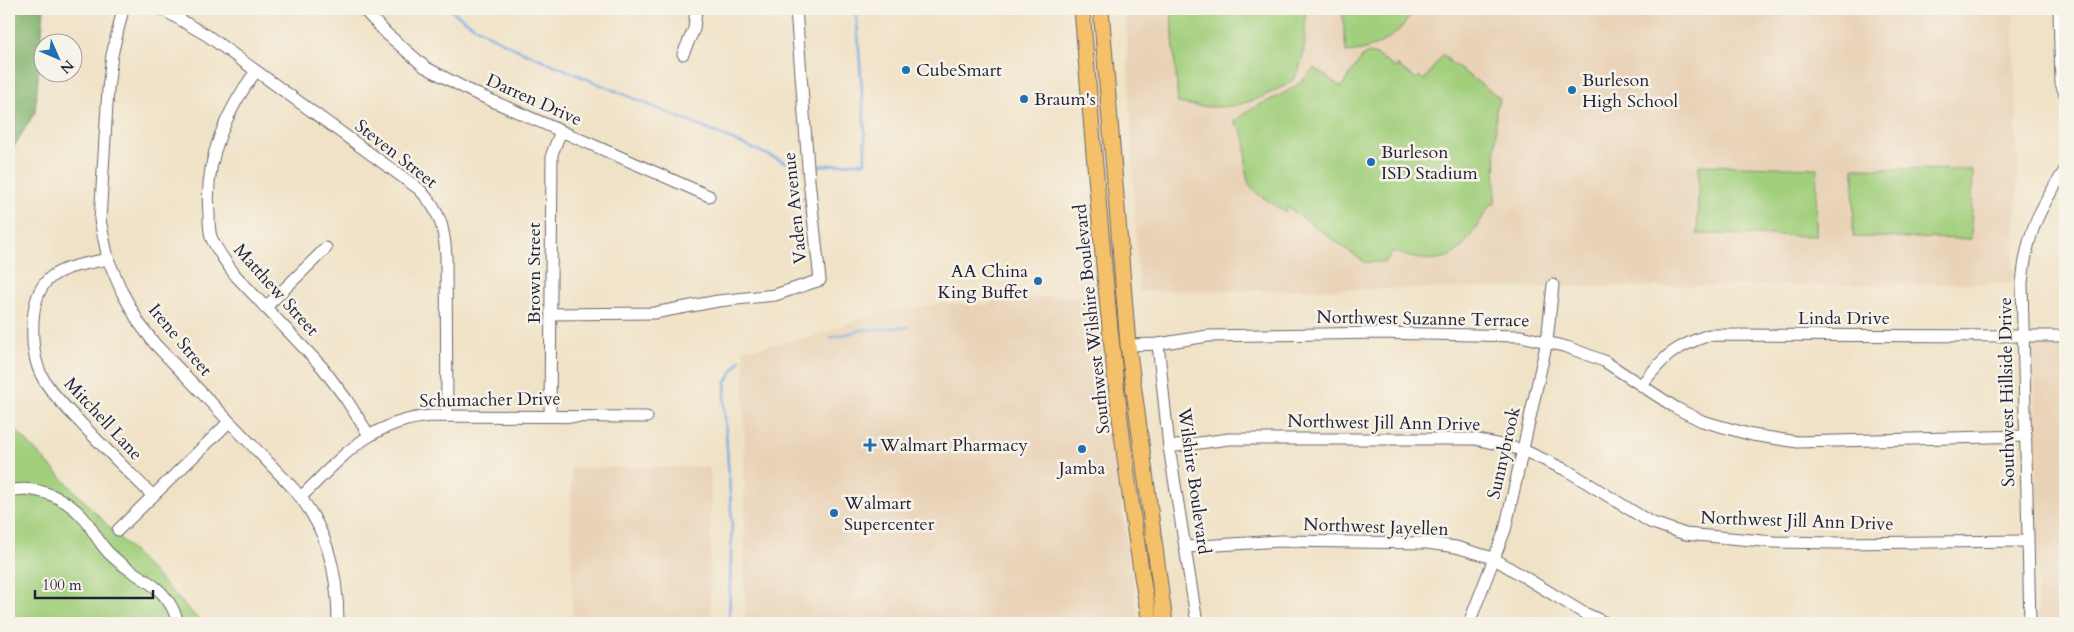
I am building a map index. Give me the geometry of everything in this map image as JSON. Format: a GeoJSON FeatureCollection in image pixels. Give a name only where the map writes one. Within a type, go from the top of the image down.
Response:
{"type":"FeatureCollection","features":[{"type":"Feature","properties":{"kind":"main road","name":"Southwest Wilshire Boulevard"},"geometry":{"type":"LineString","coordinates":[[1082,9],[1114,373],[1136,541],[1150,623]]}},
{"type":"Feature","properties":{"kind":"main road","name":"Southwest Wilshire Boulevard"},"geometry":{"type":"LineString","coordinates":[[1101,9],[1128,344],[1165,623]]}},
{"type":"Feature","properties":{"kind":"main road"},"geometry":{"type":"LineString","coordinates":[[1098,204],[1116,202]]}},
{"type":"Feature","properties":{"kind":"main road"},"geometry":{"type":"LineString","coordinates":[[1114,373],[1120,375],[1124,381],[1130,427],[1141,441]]}},
{"type":"Feature","properties":{"kind":"street","name":"Irene Street"},"geometry":{"type":"LineString","coordinates":[[123,9],[112,55],[102,161],[100,220],[108,259],[122,292],[150,337],[172,364],[301,497],[316,520],[330,554],[336,581],[338,623]]}},
{"type":"Feature","properties":{"kind":"street","name":"Steven Street"},"geometry":{"type":"LineString","coordinates":[[162,9],[208,36],[419,189],[434,206],[445,230],[447,416]]}},
{"type":"Feature","properties":{"kind":"street","name":"Darren Drive"},"geometry":{"type":"LineString","coordinates":[[362,9],[425,67],[472,92],[709,196]]}},
{"type":"Feature","properties":{"kind":"street"},"geometry":{"type":"LineString","coordinates":[[683,54],[694,30],[696,9]]}},
{"type":"Feature","properties":{"kind":"street","name":"Vaden Avenue"},"geometry":{"type":"LineString","coordinates":[[551,314],[654,312],[710,302],[775,295],[820,280],[809,180],[796,9]]}},
{"type":"Feature","properties":{"kind":"street"},"geometry":{"type":"LineString","coordinates":[[2061,11],[2061,83],[2065,94]]}},
{"type":"Feature","properties":{"kind":"street","name":"Matthew Street"},"geometry":{"type":"LineString","coordinates":[[256,71],[236,98],[214,154],[206,190],[211,236],[223,259],[265,308],[335,383],[369,435]]}},
{"type":"Feature","properties":{"kind":"street","name":"Brown Street"},"geometry":{"type":"LineString","coordinates":[[550,416],[552,154],[561,131]]}},
{"type":"Feature","properties":{"kind":"street","name":"Southwest Hillside Drive"},"geometry":{"type":"LineString","coordinates":[[2030,623],[2022,283],[2025,251],[2037,216],[2065,170]]}},
{"type":"Feature","properties":{"kind":"street"},"geometry":{"type":"LineString","coordinates":[[265,308],[326,248]]}},
{"type":"Feature","properties":{"kind":"street","name":"Mitchell Lane"},"geometry":{"type":"LineString","coordinates":[[108,259],[67,267],[54,273],[38,293],[34,307],[32,344],[43,379],[58,399],[153,496]]}},
{"type":"Feature","properties":{"kind":"street","name":"Sunnybrook"},"geometry":{"type":"LineString","coordinates":[[1469,623],[1505,530],[1547,341],[1553,285]]}},
{"type":"Feature","properties":{"kind":"street","name":"Northwest Suzanne Terrace"},"geometry":{"type":"LineString","coordinates":[[1128,344],[1158,344],[1208,336],[1379,333],[1521,336],[1547,341],[1604,362],[1676,408],[1702,421],[1752,435],[1798,442],[2026,436]]}},
{"type":"Feature","properties":{"kind":"street","name":"Linda Drive"},"geometry":{"type":"LineString","coordinates":[[1642,385],[1665,357],[1682,345],[1709,335],[2065,336]]}},
{"type":"Feature","properties":{"kind":"street","name":"Wilshire Boulevard"},"geometry":{"type":"LineString","coordinates":[[1158,344],[1168,447],[1198,623]]}},
{"type":"Feature","properties":{"kind":"street","name":"Schumacher Drive"},"geometry":{"type":"LineString","coordinates":[[301,497],[356,444],[369,435],[402,420],[447,416],[647,417]]}},
{"type":"Feature","properties":{"kind":"street"},"geometry":{"type":"LineString","coordinates":[[118,530],[229,422]]}},
{"type":"Feature","properties":{"kind":"street","name":"Northwest Jill Ann Drive"},"geometry":{"type":"LineString","coordinates":[[1168,447],[1229,439],[1475,439],[1523,450],[1568,472],[1650,522],[1685,534],[1774,542],[2028,541]]}},
{"type":"Feature","properties":{"kind":"street"},"geometry":{"type":"LineString","coordinates":[[9,491],[35,490],[48,493],[68,504],[86,521],[112,557],[158,588],[166,598],[178,623]]}},
{"type":"Feature","properties":{"kind":"street","name":"Northwest Jayellen"},"geometry":{"type":"LineString","coordinates":[[1186,547],[1280,541],[1427,543],[1456,547],[1493,558],[1582,612],[1606,623]]}},
{"type":"Feature","properties":{"kind":"shaded area","name":"Burleson High School"},"geometry":{"type":"Polygon","coordinates":[[[1125,9],[2013,9],[2018,172],[2012,283],[1139,291],[1125,9]]]}},
{"type":"Feature","properties":{"kind":"shaded area"},"geometry":{"type":"Polygon","coordinates":[[[1099,295],[1103,381],[1139,623],[745,623],[744,350],[809,338],[872,315],[944,303],[987,305],[997,299],[1099,295]]]}},
{"type":"Feature","properties":{"kind":"shaded area"},"geometry":{"type":"Polygon","coordinates":[[[2065,343],[2065,623],[2038,623],[2034,344],[2065,343]]]}},
{"type":"Feature","properties":{"kind":"shaded area"},"geometry":{"type":"Polygon","coordinates":[[[709,467],[711,474],[710,623],[572,623],[571,468],[709,467]]]}},
{"type":"Feature","properties":{"kind":"green space"},"geometry":{"type":"Polygon","coordinates":[[[9,9],[44,9],[42,32],[32,32],[32,82],[38,82],[35,112],[9,155],[9,9]]]}},
{"type":"Feature","properties":{"kind":"green space"},"geometry":{"type":"Polygon","coordinates":[[[1171,9],[1305,9],[1304,47],[1296,76],[1285,86],[1238,105],[1204,107],[1178,103],[1171,9]]]}},
{"type":"Feature","properties":{"kind":"green space"},"geometry":{"type":"Polygon","coordinates":[[[1342,9],[1414,9],[1401,27],[1386,40],[1368,48],[1346,52],[1342,9]]]}},
{"type":"Feature","properties":{"kind":"green space","name":"Burleson ISD Stadium"},"geometry":{"type":"Polygon","coordinates":[[[1369,53],[1377,55],[1395,68],[1397,65],[1416,79],[1419,76],[1424,80],[1443,54],[1449,61],[1500,98],[1496,108],[1495,204],[1491,204],[1466,242],[1449,256],[1434,260],[1416,258],[1393,251],[1385,262],[1364,262],[1288,207],[1285,212],[1261,196],[1250,185],[1246,169],[1244,136],[1234,122],[1254,108],[1294,87],[1314,68],[1341,87],[1363,56],[1369,53]]]}},
{"type":"Feature","properties":{"kind":"green space"},"geometry":{"type":"Polygon","coordinates":[[[1699,165],[1817,168],[1816,236],[1697,234],[1699,165]]]}},
{"type":"Feature","properties":{"kind":"green space"},"geometry":{"type":"Polygon","coordinates":[[[1854,168],[1973,170],[1971,239],[1853,237],[1854,168]]]}},
{"type":"Feature","properties":{"kind":"green space"},"geometry":{"type":"Polygon","coordinates":[[[9,423],[202,623],[9,623],[9,423]]]}},
{"type":"Feature","properties":{"kind":"waterway"},"geometry":{"type":"LineString","coordinates":[[449,9],[478,29],[516,49],[799,168]]}},
{"type":"Feature","properties":{"kind":"waterway"},"geometry":{"type":"LineString","coordinates":[[818,166],[865,162],[865,132],[856,9]]}},
{"type":"Feature","properties":{"kind":"waterway"},"geometry":{"type":"LineString","coordinates":[[831,338],[862,330],[908,327]]}},
{"type":"Feature","properties":{"kind":"waterway"},"geometry":{"type":"LineString","coordinates":[[729,623],[732,523],[724,403],[726,382],[740,360]]}},
{"type":"Feature","properties":{"kind":"place","name":"CubeSmart"},"geometry":{"type":"Point","coordinates":[906,70]}},
{"type":"Feature","properties":{"kind":"place","name":"Burleson High School"},"geometry":{"type":"Point","coordinates":[1572,90]}},
{"type":"Feature","properties":{"kind":"place","name":"Braum's"},"geometry":{"type":"Point","coordinates":[1024,99]}},
{"type":"Feature","properties":{"kind":"place","name":"Burleson ISD Stadium"},"geometry":{"type":"Point","coordinates":[1371,162]}},
{"type":"Feature","properties":{"kind":"place","name":"AA China King Buffet"},"geometry":{"type":"Point","coordinates":[1038,281]}},
{"type":"Feature","properties":{"kind":"place","name":"Walmart Pharmacy"},"geometry":{"type":"Point","coordinates":[870,445]}},
{"type":"Feature","properties":{"kind":"place","name":"Jamba"},"geometry":{"type":"Point","coordinates":[1082,449]}},
{"type":"Feature","properties":{"kind":"place","name":"Walmart Supercenter"},"geometry":{"type":"Point","coordinates":[834,513]}}]}
